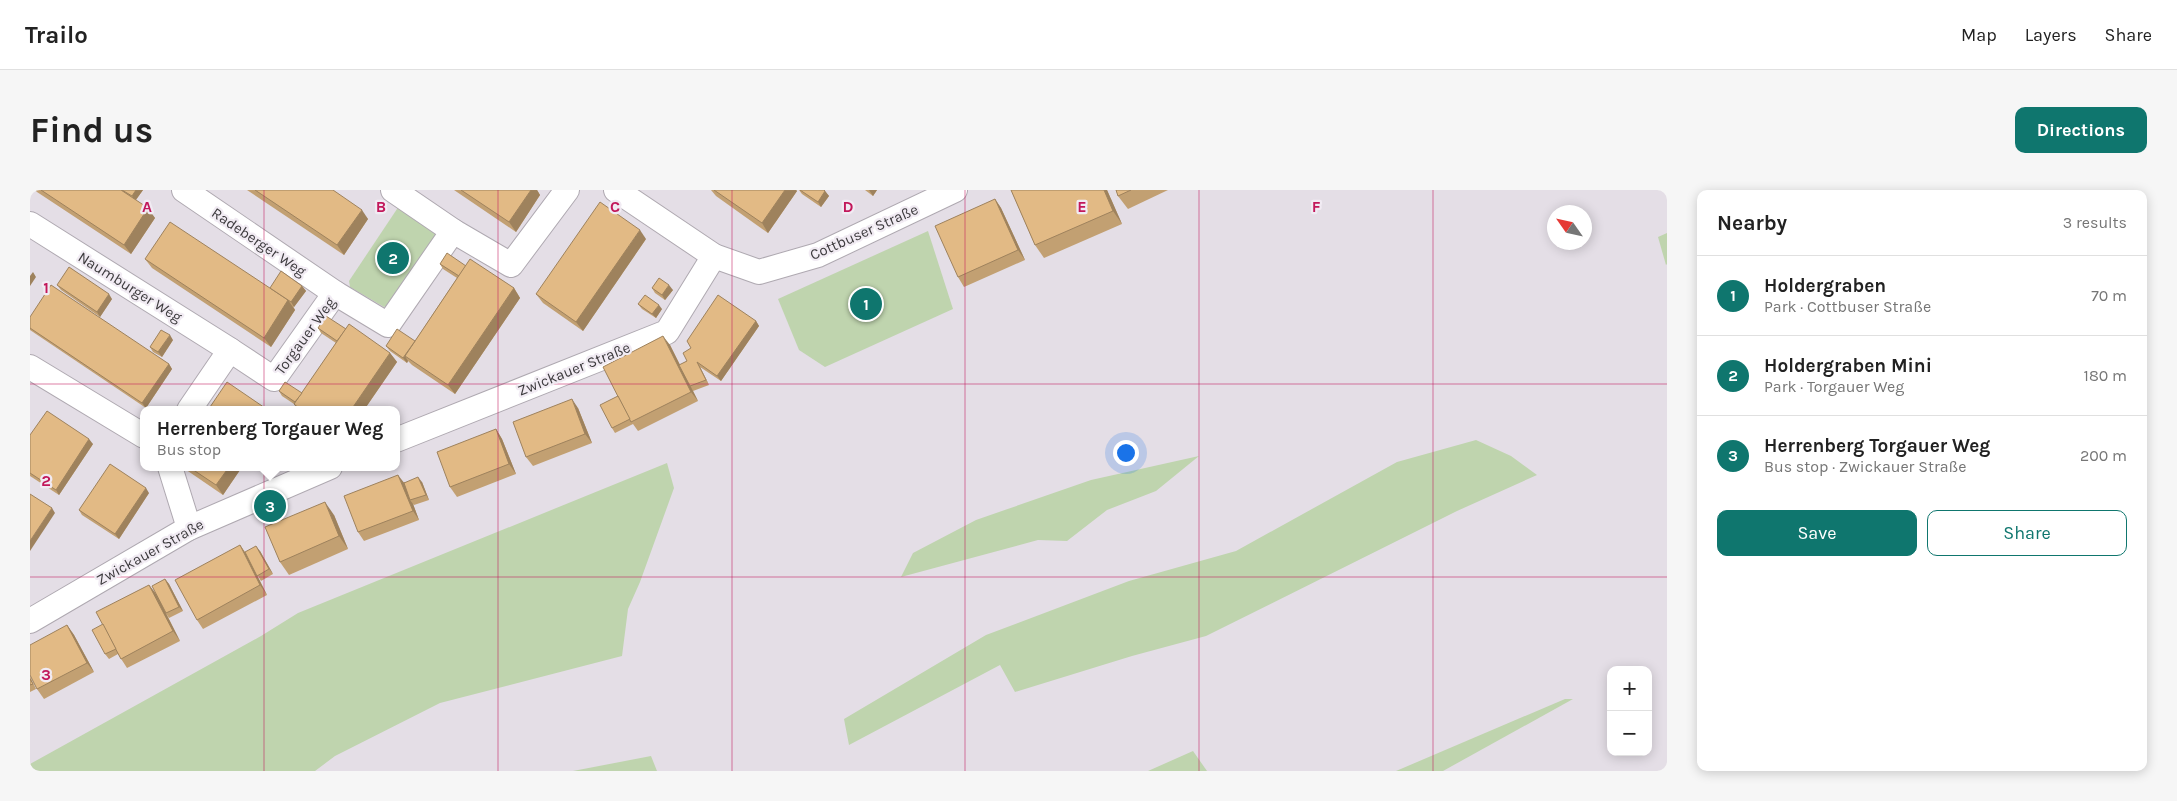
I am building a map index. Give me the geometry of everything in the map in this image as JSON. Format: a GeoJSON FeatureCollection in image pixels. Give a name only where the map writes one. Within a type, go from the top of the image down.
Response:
{"type":"FeatureCollection","features":[{"type":"Feature","properties":{"kind":"street","name":"Radeberger Weg"},"geometry":{"type":"LineString","coordinates":[[184,190],[334,293]]}},
{"type":"Feature","properties":{"kind":"street"},"geometry":{"type":"LineString","coordinates":[[393,190],[453,231],[511,265],[566,190]]}},
{"type":"Feature","properties":{"kind":"street","name":"Cottbuser Straße"},"geometry":{"type":"LineString","coordinates":[[616,190],[714,256],[759,272],[818,255],[955,190]]}},
{"type":"Feature","properties":{"kind":"street","name":"Naumburger Weg"},"geometry":{"type":"LineString","coordinates":[[30,224],[230,350]]}},
{"type":"Feature","properties":{"kind":"street","name":"Torgauer Weg"},"geometry":{"type":"LineString","coordinates":[[230,350],[274,379],[334,293],[388,325],[453,231]]}},
{"type":"Feature","properties":{"kind":"street","name":"Zwickauer Straße"},"geometry":{"type":"LineString","coordinates":[[400,438],[668,332],[714,256]]}},
{"type":"Feature","properties":{"kind":"street"},"geometry":{"type":"LineString","coordinates":[[192,406],[230,350]]}},
{"type":"Feature","properties":{"kind":"street"},"geometry":{"type":"LineString","coordinates":[[30,367],[140,434]]}},
{"type":"Feature","properties":{"kind":"street"},"geometry":{"type":"LineString","coordinates":[[171,471],[188,528]]}},
{"type":"Feature","properties":{"kind":"street","name":"Zwickauer Straße"},"geometry":{"type":"LineString","coordinates":[[30,621],[188,528],[321,471]]}},
{"type":"Feature","properties":{"kind":"green space"},"geometry":{"type":"Polygon","coordinates":[[[401,203],[435,227],[436,235],[392,303],[384,307],[350,287],[349,281],[401,203]]]}},
{"type":"Feature","properties":{"kind":"green space"},"geometry":{"type":"Polygon","coordinates":[[[928,231],[953,309],[825,367],[799,350],[778,299],[928,231]]]}},
{"type":"Feature","properties":{"kind":"green space"},"geometry":{"type":"Polygon","coordinates":[[[1667,233],[1667,264],[1666,265],[1658,237],[1667,233]]]}},
{"type":"Feature","properties":{"kind":"green space"},"geometry":{"type":"Polygon","coordinates":[[[1476,440],[1511,456],[1537,475],[1457,511],[1206,636],[1132,656],[1015,692],[1000,665],[849,745],[844,719],[986,635],[1129,581],[1236,551],[1397,462],[1476,440]]]}},
{"type":"Feature","properties":{"kind":"green space"},"geometry":{"type":"Polygon","coordinates":[[[1199,456],[1156,491],[1107,510],[1067,541],[1038,540],[901,577],[913,553],[976,520],[1091,480],[1199,456]]]}},
{"type":"Feature","properties":{"kind":"green space"},"geometry":{"type":"Polygon","coordinates":[[[667,463],[674,488],[640,582],[628,609],[622,656],[440,703],[335,756],[315,771],[30,771],[30,764],[261,636],[298,613],[667,463]]]}},
{"type":"Feature","properties":{"kind":"green space"},"geometry":{"type":"Polygon","coordinates":[[[1565,699],[1573,699],[1443,771],[1396,771],[1565,699]]]}},
{"type":"Feature","properties":{"kind":"green space"},"geometry":{"type":"Polygon","coordinates":[[[1193,751],[1207,771],[1148,771],[1193,751]]]}},
{"type":"Feature","properties":{"kind":"green space"},"geometry":{"type":"Polygon","coordinates":[[[651,756],[657,771],[573,771],[651,756]]]}},
{"type":"Feature","properties":{"kind":"building"},"geometry":{"type":"Polygon","coordinates":[[[41,190],[121,190],[148,208],[124,245],[41,190]]]}},
{"type":"Feature","properties":{"kind":"building"},"geometry":{"type":"Polygon","coordinates":[[[122,190],[136,190],[132,196],[122,190]]]}},
{"type":"Feature","properties":{"kind":"building"},"geometry":{"type":"Polygon","coordinates":[[[255,190],[333,190],[362,210],[337,245],[255,190]]]}},
{"type":"Feature","properties":{"kind":"building"},"geometry":{"type":"Polygon","coordinates":[[[461,190],[531,190],[509,222],[461,190]]]}},
{"type":"Feature","properties":{"kind":"building"},"geometry":{"type":"Polygon","coordinates":[[[714,190],[785,190],[762,223],[714,190]]]}},
{"type":"Feature","properties":{"kind":"building"},"geometry":{"type":"Polygon","coordinates":[[[800,190],[824,190],[825,191],[818,202],[800,190]]]}},
{"type":"Feature","properties":{"kind":"building"},"geometry":{"type":"Polygon","coordinates":[[[1011,190],[1104,190],[1113,211],[1035,245],[1011,190]]]}},
{"type":"Feature","properties":{"kind":"building"},"geometry":{"type":"Polygon","coordinates":[[[1116,190],[1131,190],[1118,196],[1116,190]]]}},
{"type":"Feature","properties":{"kind":"building"},"geometry":{"type":"Polygon","coordinates":[[[995,199],[1018,250],[958,277],[935,226],[995,199]]]}},
{"type":"Feature","properties":{"kind":"building"},"geometry":{"type":"Polygon","coordinates":[[[600,202],[640,230],[576,322],[536,294],[600,202]]]}},
{"type":"Feature","properties":{"kind":"building"},"geometry":{"type":"Polygon","coordinates":[[[170,222],[288,300],[264,338],[145,259],[170,222]]]}},
{"type":"Feature","properties":{"kind":"building"},"geometry":{"type":"Polygon","coordinates":[[[447,253],[466,266],[459,276],[440,264],[447,253]]]}},
{"type":"Feature","properties":{"kind":"building"},"geometry":{"type":"Polygon","coordinates":[[[470,259],[514,288],[448,385],[405,356],[470,259]]]}},
{"type":"Feature","properties":{"kind":"building"},"geometry":{"type":"Polygon","coordinates":[[[69,267],[109,294],[97,312],[57,285],[69,267]]]}},
{"type":"Feature","properties":{"kind":"building"},"geometry":{"type":"Polygon","coordinates":[[[281,271],[302,286],[291,302],[270,288],[281,271]]]}},
{"type":"Feature","properties":{"kind":"building"},"geometry":{"type":"Polygon","coordinates":[[[659,278],[669,285],[662,295],[652,288],[659,278]]]}},
{"type":"Feature","properties":{"kind":"building"},"geometry":{"type":"Polygon","coordinates":[[[51,285],[169,364],[142,403],[30,328],[30,317],[51,285]]]}},
{"type":"Feature","properties":{"kind":"building"},"geometry":{"type":"Polygon","coordinates":[[[645,295],[659,305],[652,314],[638,304],[645,295]]]}},
{"type":"Feature","properties":{"kind":"building"},"geometry":{"type":"Polygon","coordinates":[[[718,295],[756,321],[717,376],[697,362],[706,380],[690,386],[679,365],[687,361],[683,353],[691,348],[687,341],[718,295]]]}},
{"type":"Feature","properties":{"kind":"building"},"geometry":{"type":"Polygon","coordinates":[[[326,316],[346,329],[337,341],[318,328],[326,316]]]}},
{"type":"Feature","properties":{"kind":"building"},"geometry":{"type":"Polygon","coordinates":[[[349,324],[390,353],[354,406],[296,406],[294,404],[349,324]]]}},
{"type":"Feature","properties":{"kind":"building"},"geometry":{"type":"Polygon","coordinates":[[[397,329],[415,341],[403,358],[386,346],[397,329]]]}},
{"type":"Feature","properties":{"kind":"building"},"geometry":{"type":"Polygon","coordinates":[[[161,330],[170,335],[158,352],[150,347],[161,330]]]}},
{"type":"Feature","properties":{"kind":"building"},"geometry":{"type":"Polygon","coordinates":[[[663,336],[691,392],[631,422],[603,367],[663,336]]]}},
{"type":"Feature","properties":{"kind":"building"},"geometry":{"type":"Polygon","coordinates":[[[227,382],[262,406],[211,406],[227,382]]]}},
{"type":"Feature","properties":{"kind":"building"},"geometry":{"type":"Polygon","coordinates":[[[285,382],[302,393],[295,402],[279,391],[285,382]]]}},
{"type":"Feature","properties":{"kind":"building"},"geometry":{"type":"Polygon","coordinates":[[[618,396],[630,419],[612,428],[600,405],[618,396]]]}},
{"type":"Feature","properties":{"kind":"building"},"geometry":{"type":"Polygon","coordinates":[[[572,399],[585,434],[526,457],[513,422],[572,399]]]}},
{"type":"Feature","properties":{"kind":"building"},"geometry":{"type":"Polygon","coordinates":[[[47,411],[89,439],[56,490],[30,473],[30,435],[47,411]]]}},
{"type":"Feature","properties":{"kind":"building"},"geometry":{"type":"Polygon","coordinates":[[[496,429],[509,464],[450,487],[437,452],[496,429]]]}},
{"type":"Feature","properties":{"kind":"building"},"geometry":{"type":"Polygon","coordinates":[[[110,464],[146,488],[115,534],[79,510],[110,464]]]}},
{"type":"Feature","properties":{"kind":"building"},"geometry":{"type":"Polygon","coordinates":[[[195,471],[226,471],[216,485],[195,471]]]}},
{"type":"Feature","properties":{"kind":"building"},"geometry":{"type":"Polygon","coordinates":[[[398,475],[413,511],[358,532],[344,496],[398,475]]]}},
{"type":"Feature","properties":{"kind":"building"},"geometry":{"type":"Polygon","coordinates":[[[418,477],[426,495],[410,500],[404,483],[418,477]]]}},
{"type":"Feature","properties":{"kind":"building"},"geometry":{"type":"Polygon","coordinates":[[[30,494],[52,508],[30,541],[30,494]]]}},
{"type":"Feature","properties":{"kind":"building"},"geometry":{"type":"Polygon","coordinates":[[[325,502],[339,536],[280,562],[265,527],[325,502]]]}},
{"type":"Feature","properties":{"kind":"building"},"geometry":{"type":"Polygon","coordinates":[[[240,545],[260,585],[197,620],[175,580],[240,545]]]}},
{"type":"Feature","properties":{"kind":"building"},"geometry":{"type":"Polygon","coordinates":[[[256,546],[269,569],[257,576],[245,552],[256,546]]]}},
{"type":"Feature","properties":{"kind":"building"},"geometry":{"type":"Polygon","coordinates":[[[165,579],[179,607],[166,613],[152,586],[165,579]]]}},
{"type":"Feature","properties":{"kind":"building"},"geometry":{"type":"Polygon","coordinates":[[[149,585],[173,631],[121,659],[96,612],[149,585]]]}},
{"type":"Feature","properties":{"kind":"building"},"geometry":{"type":"Polygon","coordinates":[[[103,624],[116,649],[105,654],[92,630],[103,624]]]}},
{"type":"Feature","properties":{"kind":"building"},"geometry":{"type":"Polygon","coordinates":[[[67,625],[87,663],[37,689],[30,675],[30,645],[67,625]]]}},
{"type":"Feature","properties":{"kind":"place","name":"Holdergraben Mini"},"geometry":{"type":"Point","coordinates":[393,258]}},
{"type":"Feature","properties":{"kind":"place","name":"Holdergraben"},"geometry":{"type":"Point","coordinates":[866,304]}},
{"type":"Feature","properties":{"kind":"place","name":"Herrenberg Torgauer Weg"},"geometry":{"type":"Point","coordinates":[270,506]}}]}
